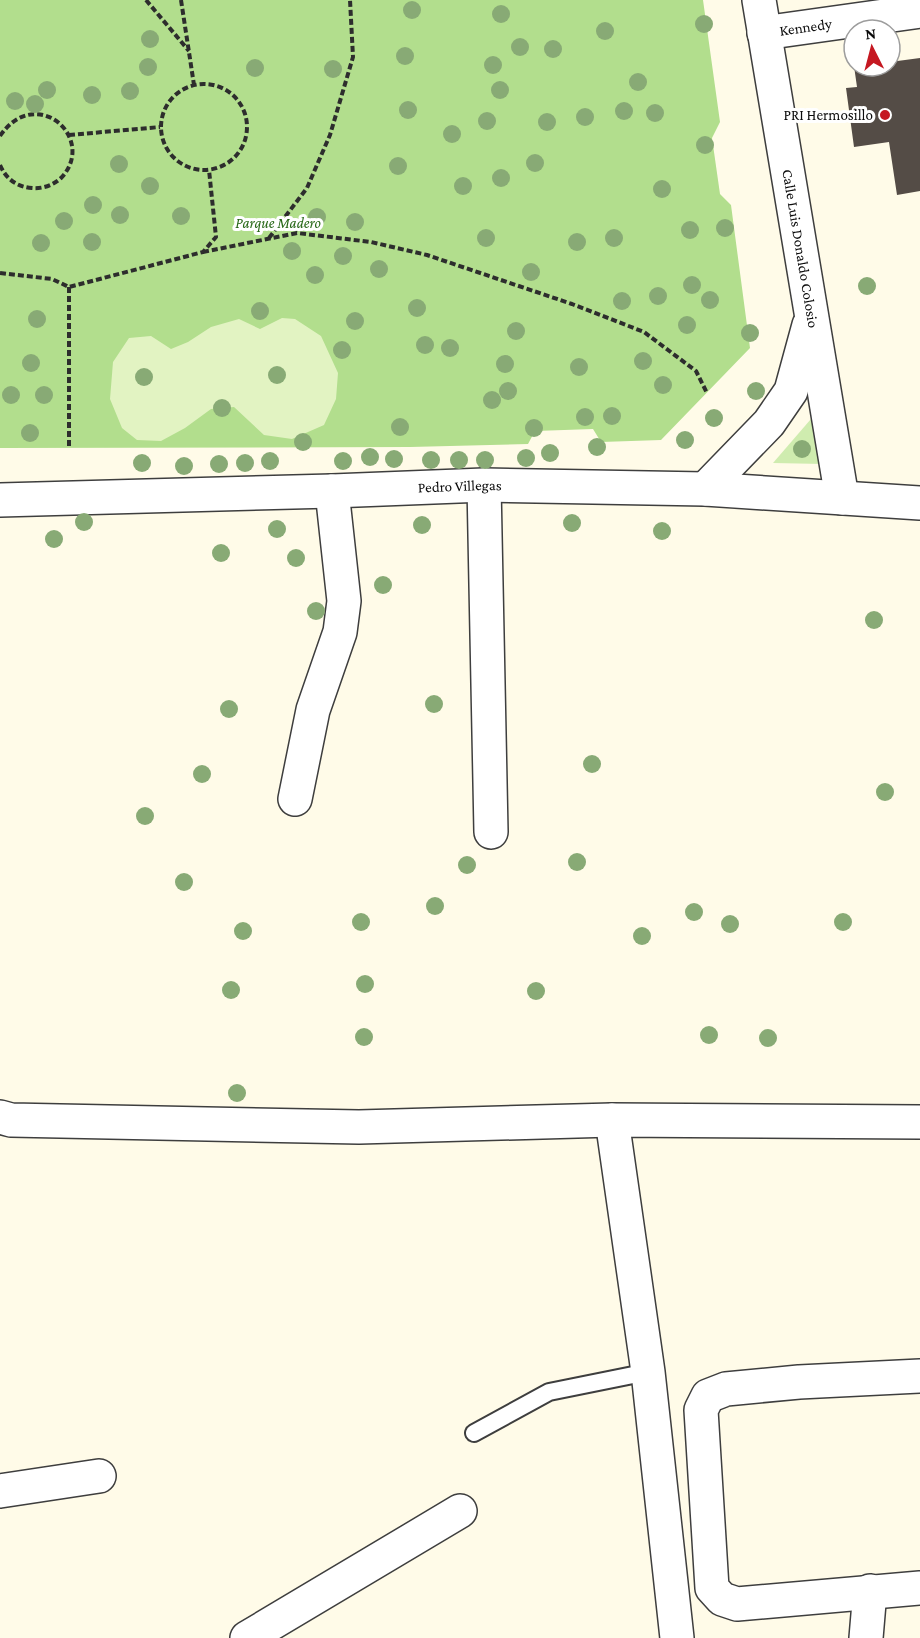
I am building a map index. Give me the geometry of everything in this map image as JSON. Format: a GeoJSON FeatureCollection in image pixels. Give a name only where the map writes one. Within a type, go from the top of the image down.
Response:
{"type":"FeatureCollection","features":[{"type":"Feature","properties":{"kind":"street","name":"Calle Luis Donaldo Colosio"},"geometry":{"type":"LineString","coordinates":[[759,0],[842,498]]}},
{"type":"Feature","properties":{"kind":"street","name":"Kennedy"},"geometry":{"type":"LineString","coordinates":[[764,33],[920,11]]}},
{"type":"Feature","properties":{"kind":"street"},"geometry":{"type":"LineString","coordinates":[[705,489],[769,423],[791,391],[812,315]]}},
{"type":"Feature","properties":{"kind":"street"},"geometry":{"type":"LineString","coordinates":[[484,485],[490,832]]}},
{"type":"Feature","properties":{"kind":"street","name":"Pedro Villegas"},"geometry":{"type":"LineString","coordinates":[[0,500],[484,485],[705,489],[920,502]]}},
{"type":"Feature","properties":{"kind":"street"},"geometry":{"type":"LineString","coordinates":[[295,799],[313,710],[340,632],[344,601],[332,491]]}},
{"type":"Feature","properties":{"kind":"street"},"geometry":{"type":"LineString","coordinates":[[0,1117],[11,1120],[118,1123],[359,1127],[612,1120],[920,1122]]}},
{"type":"Feature","properties":{"kind":"street"},"geometry":{"type":"LineString","coordinates":[[612,1120],[648,1372],[677,1638]]}},
{"type":"Feature","properties":{"kind":"street"},"geometry":{"type":"LineString","coordinates":[[920,1376],[799,1382],[726,1389],[708,1396],[701,1410],[712,1588],[722,1599],[737,1604],[920,1588]]}},
{"type":"Feature","properties":{"kind":"street"},"geometry":{"type":"LineString","coordinates":[[0,1491],[99,1476]]}},
{"type":"Feature","properties":{"kind":"street"},"geometry":{"type":"LineString","coordinates":[[247,1638],[460,1510]]}},
{"type":"Feature","properties":{"kind":"street"},"geometry":{"type":"LineString","coordinates":[[866,1638],[870,1591]]}},
{"type":"Feature","properties":{"kind":"lane"},"geometry":{"type":"LineString","coordinates":[[474,1433],[549,1392],[648,1372]]}},
{"type":"Feature","properties":{"kind":"path"},"geometry":{"type":"LineString","coordinates":[[146,0],[189,51]]}},
{"type":"Feature","properties":{"kind":"path"},"geometry":{"type":"LineString","coordinates":[[181,0],[194,84]]}},
{"type":"Feature","properties":{"kind":"path"},"geometry":{"type":"LineString","coordinates":[[268,238],[308,188],[330,135],[353,57],[350,0]]}},
{"type":"Feature","properties":{"kind":"path"},"geometry":{"type":"LineString","coordinates":[[194,84],[208,84],[222,88],[233,95],[242,106],[246,120],[246,134],[234,158],[209,170],[195,169],[181,164],[170,154],[163,141],[160,127],[163,113],[170,100],[181,90],[194,84]]}},
{"type":"Feature","properties":{"kind":"path"},"geometry":{"type":"LineString","coordinates":[[0,136],[16,118],[28,114],[40,114],[62,125],[69,135],[72,147],[67,171],[58,181],[47,186],[35,189],[23,187],[12,181],[0,165]]}},
{"type":"Feature","properties":{"kind":"path"},"geometry":{"type":"LineString","coordinates":[[69,135],[160,127]]}},
{"type":"Feature","properties":{"kind":"path"},"geometry":{"type":"LineString","coordinates":[[203,252],[216,237],[209,170]]}},
{"type":"Feature","properties":{"kind":"path"},"geometry":{"type":"LineString","coordinates":[[0,273],[52,279],[69,287],[203,252],[297,233],[371,242],[426,255],[572,304],[644,332],[696,371],[707,393]]}},
{"type":"Feature","properties":{"kind":"path"},"geometry":{"type":"LineString","coordinates":[[69,287],[69,447]]}},
{"type":"Feature","properties":{"kind":"green space","name":"Parque Madero"},"geometry":{"type":"Polygon","coordinates":[[[0,0],[703,0],[720,122],[712,138],[720,194],[731,205],[750,348],[661,440],[601,442],[593,429],[535,431],[528,444],[410,447],[0,448],[0,0]]]}},
{"type":"Feature","properties":{"kind":"green space"},"geometry":{"type":"Polygon","coordinates":[[[282,318],[295,319],[321,336],[338,373],[336,399],[324,425],[292,439],[264,435],[234,407],[211,409],[185,428],[161,441],[137,440],[122,428],[110,399],[113,362],[129,338],[151,336],[171,349],[188,342],[211,327],[239,319],[260,329],[282,318]]]}},
{"type":"Feature","properties":{"kind":"green space"},"geometry":{"type":"Polygon","coordinates":[[[817,412],[823,464],[773,463],[817,412]]]}},
{"type":"Feature","properties":{"kind":"building","name":"PRI Hermosillo"},"geometry":{"type":"Polygon","coordinates":[[[920,58],[920,191],[897,195],[889,142],[854,147],[846,88],[857,87],[856,78],[902,78],[902,60],[920,58]]]}},
{"type":"Feature","properties":{"kind":"place","name":"PRI Hermosillo"},"geometry":{"type":"Point","coordinates":[885,115]}}]}
